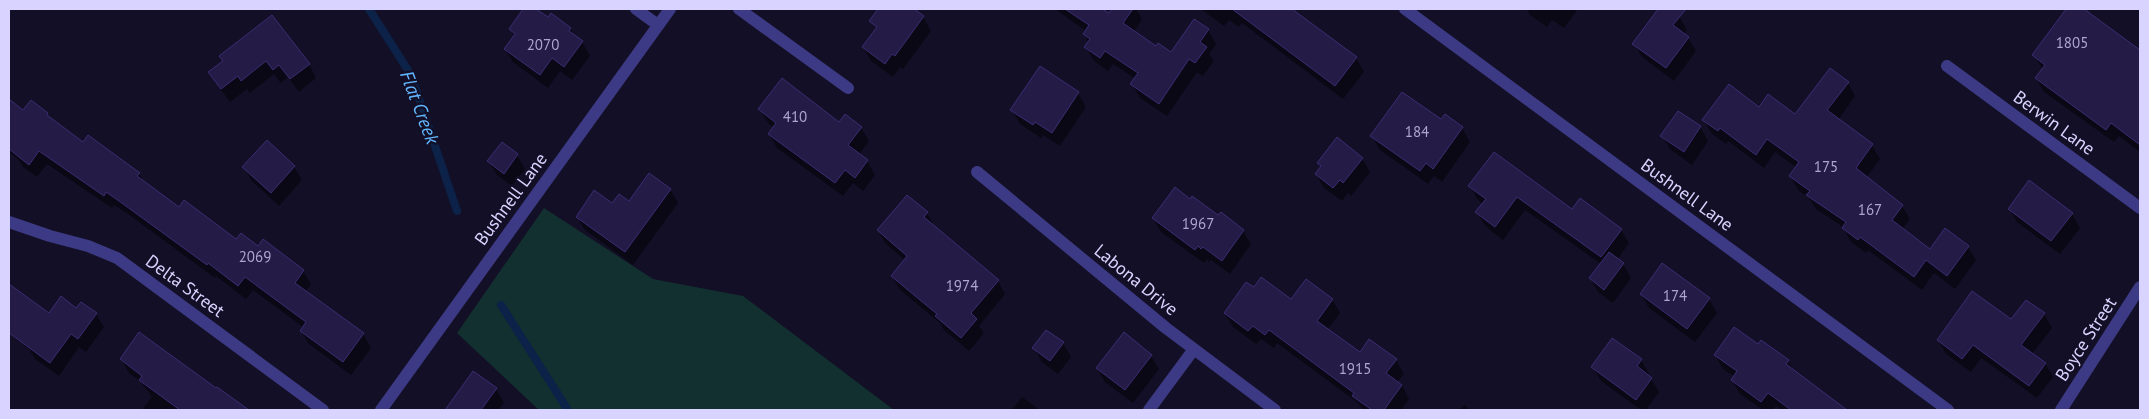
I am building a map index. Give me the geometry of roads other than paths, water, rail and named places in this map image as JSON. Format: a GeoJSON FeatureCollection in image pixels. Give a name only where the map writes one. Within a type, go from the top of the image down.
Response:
{"type":"FeatureCollection","features":[{"type":"Feature","properties":{"kind":"street"},"geometry":{"type":"LineString","coordinates":[[636,9],[658,25]]}},
{"type":"Feature","properties":{"kind":"street","name":"Bushnell Lane"},"geometry":{"type":"LineString","coordinates":[[381,410],[670,9]]}},
{"type":"Feature","properties":{"kind":"street"},"geometry":{"type":"LineString","coordinates":[[740,9],[848,88]]}},
{"type":"Feature","properties":{"kind":"street","name":"Bushnell Lane"},"geometry":{"type":"LineString","coordinates":[[1405,9],[1948,410]]}},
{"type":"Feature","properties":{"kind":"street","name":"Berwin Lane"},"geometry":{"type":"LineString","coordinates":[[1947,66],[2140,208]]}},
{"type":"Feature","properties":{"kind":"street","name":"Labona Drive"},"geometry":{"type":"LineString","coordinates":[[977,172],[1194,349],[1275,410]]}},
{"type":"Feature","properties":{"kind":"street","name":"Delta Street"},"geometry":{"type":"LineString","coordinates":[[9,222],[88,246],[117,258],[323,410]]}},
{"type":"Feature","properties":{"kind":"street","name":"Boyce Street"},"geometry":{"type":"LineString","coordinates":[[2061,410],[2140,287]]}},
{"type":"Feature","properties":{"kind":"street"},"geometry":{"type":"LineString","coordinates":[[1149,410],[1194,349]]}},
{"type":"Feature","properties":{"kind":"waterway","name":"Flat Creek"},"geometry":{"type":"LineString","coordinates":[[369,9],[411,75],[457,211]]}},
{"type":"Feature","properties":{"kind":"waterway","name":"Flat Creek"},"geometry":{"type":"LineString","coordinates":[[501,305],[568,410]]}}]}
